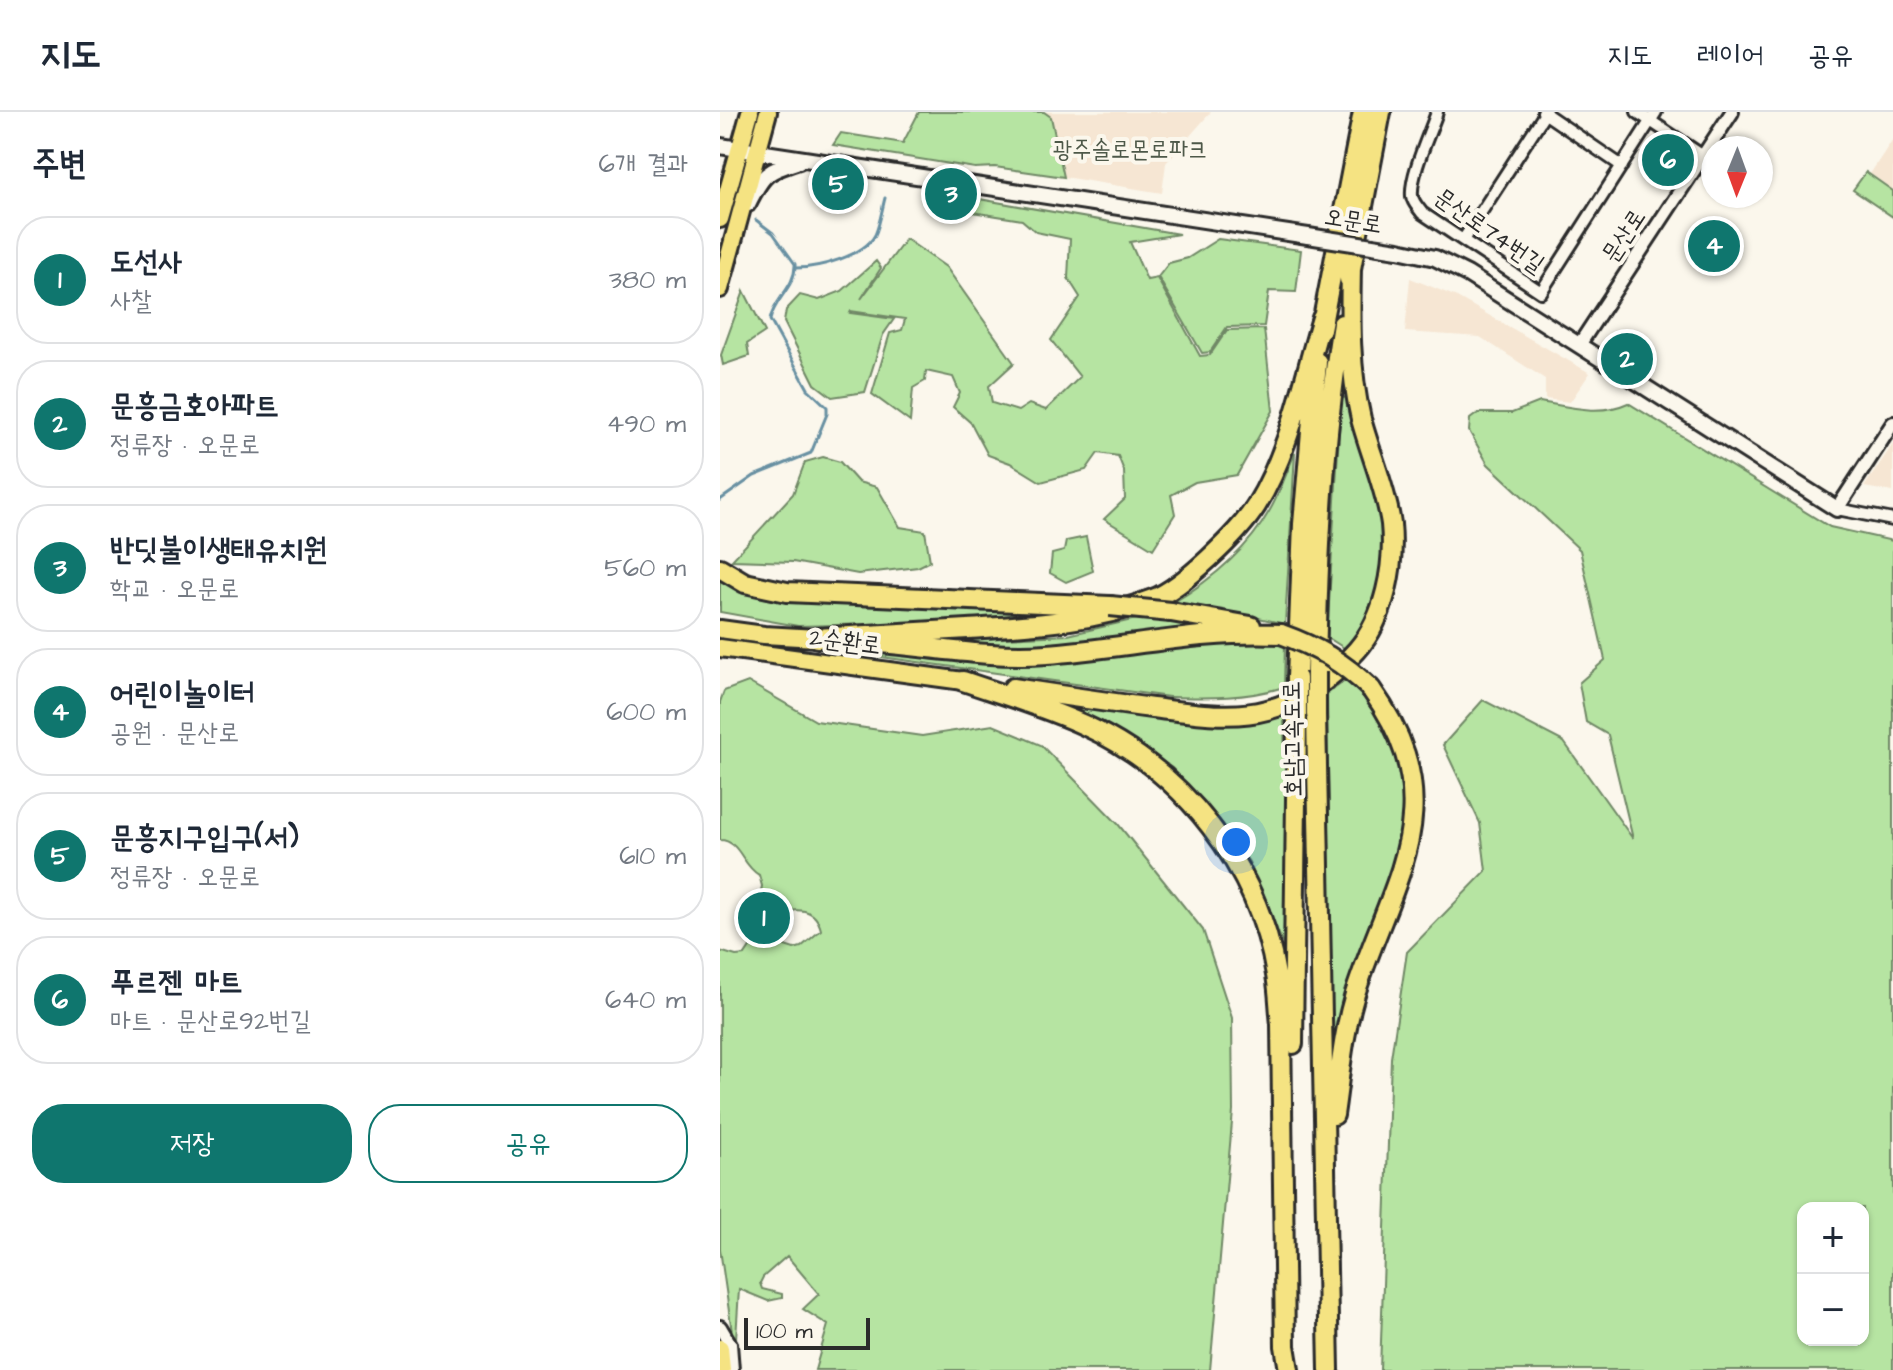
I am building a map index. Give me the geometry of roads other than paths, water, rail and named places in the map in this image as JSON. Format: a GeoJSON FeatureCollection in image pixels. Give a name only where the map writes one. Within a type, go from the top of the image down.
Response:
{"type":"FeatureCollection","features":[{"type":"Feature","properties":{"kind":"highway","name":"호남고속도로"},"geometry":{"type":"LineString","coordinates":[[1291,1370],[1297,678],[1303,524],[1322,318],[1363,112]]}},
{"type":"Feature","properties":{"kind":"highway","name":"호남고속도로"},"geometry":{"type":"LineString","coordinates":[[1329,1370],[1316,715],[1318,559],[1335,363],[1381,112]]}},
{"type":"Feature","properties":{"kind":"highway"},"geometry":{"type":"LineString","coordinates":[[963,681],[1192,713],[1235,714],[1266,710],[1305,695],[1345,664],[1364,642],[1377,618],[1387,586],[1391,558],[1390,523],[1361,417],[1352,370],[1351,267]]}},
{"type":"Feature","properties":{"kind":"highway"},"geometry":{"type":"LineString","coordinates":[[817,638],[1042,625],[1096,617],[1156,598],[1200,566],[1233,536],[1255,507],[1288,430],[1322,318]]}},
{"type":"Feature","properties":{"kind":"highway"},"geometry":{"type":"LineString","coordinates":[[720,568],[745,583],[787,592],[1110,606],[1230,620],[1312,645],[1349,668],[1371,689],[1389,715],[1406,755],[1413,817],[1411,835],[1394,891],[1372,946],[1345,1030],[1327,1177]]}},
{"type":"Feature","properties":{"kind":"highway"},"geometry":{"type":"LineString","coordinates":[[817,638],[1001,654],[1043,654],[1239,632],[1281,634]]}},
{"type":"Feature","properties":{"kind":"highway"},"geometry":{"type":"LineString","coordinates":[[963,681],[1086,725],[1157,771],[1191,803],[1229,850],[1247,884],[1263,923],[1276,974],[1281,1024],[1285,1346],[1291,1370]]}},
{"type":"Feature","properties":{"kind":"main road"},"geometry":{"type":"LineString","coordinates":[[720,219],[750,112]]}},
{"type":"Feature","properties":{"kind":"main road"},"geometry":{"type":"LineString","coordinates":[[720,289],[768,112]]}},
{"type":"Feature","properties":{"kind":"main road","name":"오문로"},"geometry":{"type":"LineString","coordinates":[[720,146],[1398,250],[1449,265],[1837,509]]}},
{"type":"Feature","properties":{"kind":"main road"},"geometry":{"type":"LineString","coordinates":[[738,223],[761,179],[769,171],[803,159]]}},
{"type":"Feature","properties":{"kind":"main road","name":"2순환로"},"geometry":{"type":"LineString","coordinates":[[720,629],[817,638]]}},
{"type":"Feature","properties":{"kind":"main road","name":"2순환로"},"geometry":{"type":"LineString","coordinates":[[720,648],[963,681]]}},
{"type":"Feature","properties":{"kind":"main road"},"geometry":{"type":"LineString","coordinates":[[720,1348],[722,1370]]}},
{"type":"Feature","properties":{"kind":"street","name":"문산로74번길"},"geometry":{"type":"LineString","coordinates":[[1437,112],[1412,193],[1415,205],[1422,213],[1541,292],[1622,166]]}},
{"type":"Feature","properties":{"kind":"street"},"geometry":{"type":"LineString","coordinates":[[1637,112],[1653,116],[1701,154]]}},
{"type":"Feature","properties":{"kind":"street","name":"문산로"},"geometry":{"type":"LineString","coordinates":[[1716,136],[1732,112]]}},
{"type":"Feature","properties":{"kind":"street"},"geometry":{"type":"LineString","coordinates":[[1463,240],[1545,113],[1622,166],[1653,116]]}},
{"type":"Feature","properties":{"kind":"street","name":"문산로"},"geometry":{"type":"LineString","coordinates":[[1579,345],[1701,159]]}},
{"type":"Feature","properties":{"kind":"street"},"geometry":{"type":"LineString","coordinates":[[1837,509],[1893,423]]}},
{"type":"Feature","properties":{"kind":"street","name":"오문로"},"geometry":{"type":"LineString","coordinates":[[1837,509],[1893,520]]}},
{"type":"Feature","properties":{"kind":"street"},"geometry":{"type":"LineString","coordinates":[[720,1327],[730,1344],[732,1370]]}},
{"type":"Feature","properties":{"kind":"waterway"},"geometry":{"type":"LineString","coordinates":[[796,268],[828,263],[861,249],[875,235],[885,198]]}},
{"type":"Feature","properties":{"kind":"waterway"},"geometry":{"type":"LineString","coordinates":[[720,500],[754,476],[811,453],[827,414],[827,407],[808,389],[770,320],[792,280],[795,264],[773,233],[756,220]]}},
{"type":"Feature","properties":{"kind":"place","name":"푸르젠 마트"},"geometry":{"type":"Point","coordinates":[1668,160]}},
{"type":"Feature","properties":{"kind":"place","name":"문흥지구입구(서)"},"geometry":{"type":"Point","coordinates":[838,184]}},
{"type":"Feature","properties":{"kind":"place","name":"반딧불이생태유치원"},"geometry":{"type":"Point","coordinates":[951,194]}},
{"type":"Feature","properties":{"kind":"place","name":"어린이놀이터"},"geometry":{"type":"Point","coordinates":[1714,246]}},
{"type":"Feature","properties":{"kind":"place","name":"문흥금호아파트"},"geometry":{"type":"Point","coordinates":[1627,359]}},
{"type":"Feature","properties":{"kind":"place","name":"도선사"},"geometry":{"type":"Point","coordinates":[764,918]}},
{"type":"Feature","properties":{"kind":"park label","name":"광주솔로몬로파크"},"geometry":{"type":"Point","coordinates":[1130,150]}}]}
